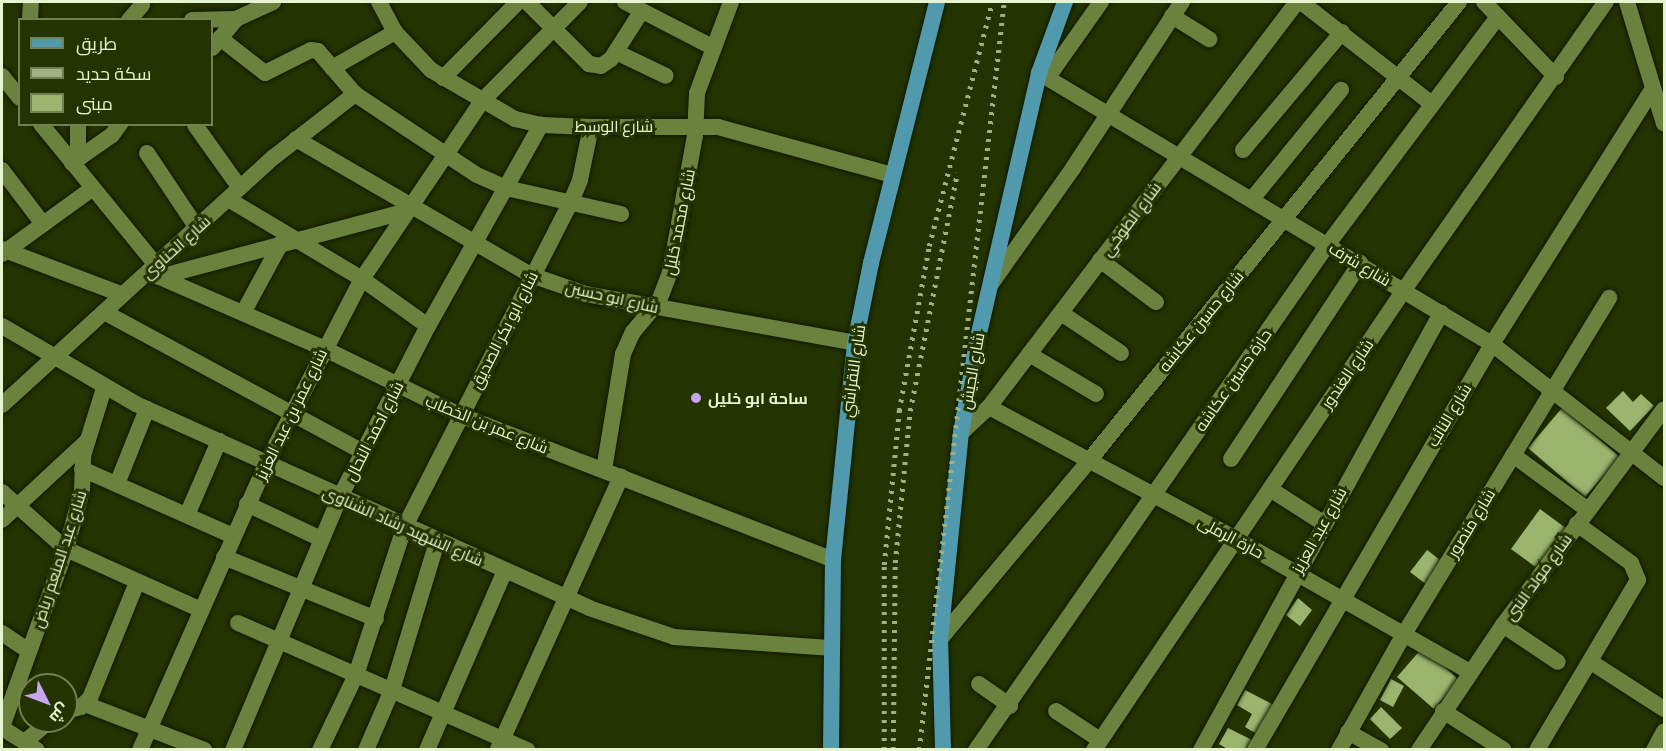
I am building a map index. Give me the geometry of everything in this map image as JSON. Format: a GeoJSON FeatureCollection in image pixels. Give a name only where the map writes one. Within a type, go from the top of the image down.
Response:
{"type":"FeatureCollection","features":[{"type":"Feature","properties":{"kind":"main road","name":"شارع النقراشي"},"geometry":{"type":"LineString","coordinates":[[831,750],[832,560],[855,344],[892,176],[937,2]]}},
{"type":"Feature","properties":{"kind":"main road","name":"شارع الجيش"},"geometry":{"type":"LineString","coordinates":[[943,750],[940,639],[961,433],[989,287],[1065,2]]}},
{"type":"Feature","properties":{"kind":"street"},"geometry":{"type":"LineString","coordinates":[[213,20],[236,19],[273,2]]}},
{"type":"Feature","properties":{"kind":"street"},"geometry":{"type":"LineString","coordinates":[[443,78],[518,2]]}},
{"type":"Feature","properties":{"kind":"street"},"geometry":{"type":"LineString","coordinates":[[527,2],[589,64],[601,66],[616,52],[641,12]]}},
{"type":"Feature","properties":{"kind":"street","name":"شارع عمر بن عبد العزيز"},"geometry":{"type":"LineString","coordinates":[[140,750],[199,609],[247,504],[323,348],[362,279],[442,155],[482,102],[553,26],[580,2]]}},
{"type":"Feature","properties":{"kind":"street"},"geometry":{"type":"LineString","coordinates":[[625,2],[714,48]]}},
{"type":"Feature","properties":{"kind":"street","name":"شارع محمد خليل"},"geometry":{"type":"LineString","coordinates":[[604,470],[623,354],[633,332],[653,307],[670,273],[696,126],[698,93],[731,2]]}},
{"type":"Feature","properties":{"kind":"street"},"geometry":{"type":"LineString","coordinates":[[1044,75],[1101,2]]}},
{"type":"Feature","properties":{"kind":"street"},"geometry":{"type":"LineString","coordinates":[[989,287],[1182,2]]}},
{"type":"Feature","properties":{"kind":"street"},"geometry":{"type":"LineString","coordinates":[[1299,2],[1342,32],[1432,104]]}},
{"type":"Feature","properties":{"kind":"street","name":"شارع الطوخي"},"geometry":{"type":"LineString","coordinates":[[961,433],[989,407],[1179,155],[1299,2]]}},
{"type":"Feature","properties":{"kind":"street","name":"شارع حسين عكاشه"},"geometry":{"type":"LineString","coordinates":[[940,639],[1088,462],[1397,75],[1459,2]]}},
{"type":"Feature","properties":{"kind":"street"},"geometry":{"type":"LineString","coordinates":[[1484,2],[1556,76]]}},
{"type":"Feature","properties":{"kind":"street","name":"شارع الغندور"},"geometry":{"type":"LineString","coordinates":[[1097,745],[1404,290],[1606,2]]}},
{"type":"Feature","properties":{"kind":"street"},"geometry":{"type":"LineString","coordinates":[[1627,2],[1665,124]]}},
{"type":"Feature","properties":{"kind":"street","name":"شارع الوسط"},"geometry":{"type":"LineString","coordinates":[[382,3],[395,32],[410,52],[443,78],[515,119],[541,125],[591,128],[696,126],[756,135],[892,176]]}},
{"type":"Feature","properties":{"kind":"street"},"geometry":{"type":"LineString","coordinates":[[131,18],[142,5]]}},
{"type":"Feature","properties":{"kind":"street"},"geometry":{"type":"LineString","coordinates":[[1172,16],[1209,39]]}},
{"type":"Feature","properties":{"kind":"street","name":"حارة حسين عكاشه"},"geometry":{"type":"LineString","coordinates":[[979,749],[1328,244],[1498,17]]}},
{"type":"Feature","properties":{"kind":"street"},"geometry":{"type":"LineString","coordinates":[[236,19],[216,43],[265,73],[311,50],[322,55],[355,94],[442,155],[506,188],[621,214]]}},
{"type":"Feature","properties":{"kind":"street"},"geometry":{"type":"LineString","coordinates":[[332,68],[395,32]]}},
{"type":"Feature","properties":{"kind":"street"},"geometry":{"type":"LineString","coordinates":[[1243,150],[1342,32]]}},
{"type":"Feature","properties":{"kind":"street"},"geometry":{"type":"LineString","coordinates":[[616,52],[666,76]]}},
{"type":"Feature","properties":{"kind":"street","name":"شارع شرف"},"geometry":{"type":"LineString","coordinates":[[1044,75],[1492,344],[1552,388],[1665,478]]}},
{"type":"Feature","properties":{"kind":"street"},"geometry":{"type":"LineString","coordinates":[[2,76],[18,96]]}},
{"type":"Feature","properties":{"kind":"street","name":"شارع النائب"},"geometry":{"type":"LineString","coordinates":[[1255,750],[1340,598],[1492,344],[1653,87]]}},
{"type":"Feature","properties":{"kind":"street"},"geometry":{"type":"LineString","coordinates":[[1252,199],[1341,90]]}},
{"type":"Feature","properties":{"kind":"street","name":"شارع الحناوى"},"geometry":{"type":"LineString","coordinates":[[2,405],[123,295],[154,271],[240,188],[296,139],[355,94]]}},
{"type":"Feature","properties":{"kind":"street","name":"شارع احمد النحال"},"geometry":{"type":"LineString","coordinates":[[233,750],[299,589],[340,497],[428,326],[541,125]]}},
{"type":"Feature","properties":{"kind":"street"},"geometry":{"type":"LineString","coordinates":[[43,126],[93,188],[154,271],[289,241],[406,209]]}},
{"type":"Feature","properties":{"kind":"street"},"geometry":{"type":"LineString","coordinates":[[72,163],[78,147],[78,126]]}},
{"type":"Feature","properties":{"kind":"street"},"geometry":{"type":"LineString","coordinates":[[72,163],[112,135],[119,126]]}},
{"type":"Feature","properties":{"kind":"street"},"geometry":{"type":"LineString","coordinates":[[196,126],[240,188]]}},
{"type":"Feature","properties":{"kind":"street","name":"شارع ابو بكر الصديق"},"geometry":{"type":"LineString","coordinates":[[320,750],[356,675],[404,528],[531,275],[570,204],[580,180],[591,128]]}},
{"type":"Feature","properties":{"kind":"street","name":"شارع ابو حسين"},"geometry":{"type":"LineString","coordinates":[[296,139],[406,209],[531,275],[586,294],[855,344]]}},
{"type":"Feature","properties":{"kind":"street"},"geometry":{"type":"LineString","coordinates":[[147,153],[197,228]]}},
{"type":"Feature","properties":{"kind":"street"},"geometry":{"type":"LineString","coordinates":[[2,170],[43,224]]}},
{"type":"Feature","properties":{"kind":"street"},"geometry":{"type":"LineString","coordinates":[[3,251],[93,188]]}},
{"type":"Feature","properties":{"kind":"street"},"geometry":{"type":"LineString","coordinates":[[228,200],[289,241],[362,279],[428,326]]}},
{"type":"Feature","properties":{"kind":"street"},"geometry":{"type":"LineString","coordinates":[[243,314],[289,241]]}},
{"type":"Feature","properties":{"kind":"street"},"geometry":{"type":"LineString","coordinates":[[3,251],[123,295]]}},
{"type":"Feature","properties":{"kind":"street"},"geometry":{"type":"LineString","coordinates":[[1100,260],[1156,302]]}},
{"type":"Feature","properties":{"kind":"street"},"geometry":{"type":"LineString","coordinates":[[1231,459],[1360,263]]}},
{"type":"Feature","properties":{"kind":"street","name":"شارع عمر بن الخطاب"},"geometry":{"type":"LineString","coordinates":[[154,271],[243,314],[323,348],[460,416],[621,476],[832,560]]}},
{"type":"Feature","properties":{"kind":"street","name":"شارع منصور"},"geometry":{"type":"LineString","coordinates":[[1339,750],[1404,634],[1609,298]]}},
{"type":"Feature","properties":{"kind":"street"},"geometry":{"type":"LineString","coordinates":[[104,312],[363,452]]}},
{"type":"Feature","properties":{"kind":"street"},"geometry":{"type":"LineString","coordinates":[[1061,313],[1121,353]]}},
{"type":"Feature","properties":{"kind":"street","name":"شارع عبد العزيز"},"geometry":{"type":"LineString","coordinates":[[1201,750],[1323,523],[1441,313]]}},
{"type":"Feature","properties":{"kind":"street","name":"شارع الشهيد رشاد الشناوى"},"geometry":{"type":"LineString","coordinates":[[2,326],[104,388],[147,410],[219,441],[404,528],[566,598],[674,637],[830,648]]}},
{"type":"Feature","properties":{"kind":"street"},"geometry":{"type":"LineString","coordinates":[[1029,354],[1096,394]]}},
{"type":"Feature","properties":{"kind":"street","name":"شارع عبد المنعم رياض"},"geometry":{"type":"LineString","coordinates":[[4,733],[29,651],[66,549],[82,491],[82,469],[87,441],[104,388]]}},
{"type":"Feature","properties":{"kind":"street","name":"حارة الرملى"},"geometry":{"type":"LineString","coordinates":[[989,407],[1088,462],[1236,539],[1470,672]]}},
{"type":"Feature","properties":{"kind":"street","name":"شارع مولد النبى"},"geometry":{"type":"LineString","coordinates":[[1419,750],[1443,711],[1503,625],[1665,409]]}},
{"type":"Feature","properties":{"kind":"street"},"geometry":{"type":"LineString","coordinates":[[117,484],[147,410]]}},
{"type":"Feature","properties":{"kind":"street"},"geometry":{"type":"LineString","coordinates":[[2,520],[87,441]]}},
{"type":"Feature","properties":{"kind":"street"},"geometry":{"type":"LineString","coordinates":[[187,515],[219,441]]}},
{"type":"Feature","properties":{"kind":"street"},"geometry":{"type":"LineString","coordinates":[[1512,455],[1588,510]]}},
{"type":"Feature","properties":{"kind":"street"},"geometry":{"type":"LineString","coordinates":[[82,469],[233,536]]}},
{"type":"Feature","properties":{"kind":"street"},"geometry":{"type":"LineString","coordinates":[[500,744],[621,476]]}},
{"type":"Feature","properties":{"kind":"street"},"geometry":{"type":"LineString","coordinates":[[1270,489],[1323,523]]}},
{"type":"Feature","properties":{"kind":"street"},"geometry":{"type":"LineString","coordinates":[[2,492],[16,507],[66,549],[199,609]]}},
{"type":"Feature","properties":{"kind":"street"},"geometry":{"type":"LineString","coordinates":[[247,504],[321,539]]}},
{"type":"Feature","properties":{"kind":"street"},"geometry":{"type":"LineString","coordinates":[[1537,750],[1638,580],[1631,562],[1577,524]]}},
{"type":"Feature","properties":{"kind":"street"},"geometry":{"type":"LineString","coordinates":[[366,750],[392,690],[437,542]]}},
{"type":"Feature","properties":{"kind":"street"},"geometry":{"type":"LineString","coordinates":[[224,557],[376,619]]}},
{"type":"Feature","properties":{"kind":"street"},"geometry":{"type":"LineString","coordinates":[[427,750],[505,571]]}},
{"type":"Feature","properties":{"kind":"street"},"geometry":{"type":"LineString","coordinates":[[85,704],[137,582]]}},
{"type":"Feature","properties":{"kind":"street"},"geometry":{"type":"LineString","coordinates":[[238,623],[443,713],[500,744],[527,750]]}},
{"type":"Feature","properties":{"kind":"street"},"geometry":{"type":"LineString","coordinates":[[1503,625],[1558,662]]}},
{"type":"Feature","properties":{"kind":"street"},"geometry":{"type":"LineString","coordinates":[[2,633],[29,651]]}},
{"type":"Feature","properties":{"kind":"street"},"geometry":{"type":"LineString","coordinates":[[1591,662],[1665,709]]}},
{"type":"Feature","properties":{"kind":"street"},"geometry":{"type":"LineString","coordinates":[[979,684],[1010,706]]}},
{"type":"Feature","properties":{"kind":"street"},"geometry":{"type":"LineString","coordinates":[[78,707],[85,704],[150,727],[204,750]]}},
{"type":"Feature","properties":{"kind":"street"},"geometry":{"type":"LineString","coordinates":[[1056,711],[1097,745]]}},
{"type":"Feature","properties":{"kind":"street"},"geometry":{"type":"LineString","coordinates":[[1443,711],[1504,750]]}},
{"type":"Feature","properties":{"kind":"street"},"geometry":{"type":"LineString","coordinates":[[1654,750],[1665,731]]}},
{"type":"Feature","properties":{"kind":"street"},"geometry":{"type":"LineString","coordinates":[[1348,732],[1381,750]]}},
{"type":"Feature","properties":{"kind":"street"},"geometry":{"type":"LineString","coordinates":[[4,733],[32,745]]}},
{"type":"Feature","properties":{"kind":"building"},"geometry":{"type":"Polygon","coordinates":[[[1623,391],[1633,402],[1641,394],[1654,406],[1630,431],[1606,408],[1623,391]]]}},
{"type":"Feature","properties":{"kind":"building"},"geometry":{"type":"Polygon","coordinates":[[[1562,408],[1620,457],[1585,497],[1528,448],[1562,408]]]}},
{"type":"Feature","properties":{"kind":"building"},"geometry":{"type":"Polygon","coordinates":[[[1540,509],[1567,529],[1537,568],[1511,549],[1540,509]]]}},
{"type":"Feature","properties":{"kind":"building"},"geometry":{"type":"Polygon","coordinates":[[[1427,550],[1444,563],[1427,585],[1410,572],[1427,550]]]}},
{"type":"Feature","properties":{"kind":"building"},"geometry":{"type":"Polygon","coordinates":[[[1298,598],[1312,610],[1300,626],[1286,615],[1298,598]]]}},
{"type":"Feature","properties":{"kind":"building"},"geometry":{"type":"Polygon","coordinates":[[[1423,647],[1459,680],[1434,709],[1397,677],[1423,647]]]}},
{"type":"Feature","properties":{"kind":"building"},"geometry":{"type":"Polygon","coordinates":[[[1391,679],[1404,686],[1393,707],[1380,700],[1391,679]]]}},
{"type":"Feature","properties":{"kind":"building"},"geometry":{"type":"Polygon","coordinates":[[[1245,690],[1278,707],[1262,737],[1245,727],[1252,714],[1237,705],[1245,690]]]}},
{"type":"Feature","properties":{"kind":"building"},"geometry":{"type":"Polygon","coordinates":[[[1381,707],[1402,728],[1390,739],[1370,719],[1381,707]]]}},
{"type":"Feature","properties":{"kind":"building"},"geometry":{"type":"Polygon","coordinates":[[[1228,728],[1258,743],[1254,750],[1229,750],[1219,744],[1228,728]]]}},
{"type":"Feature","properties":{"kind":"railway"},"geometry":{"type":"LineString","coordinates":[[884,750],[884,565],[899,411],[929,246],[992,2]]}},
{"type":"Feature","properties":{"kind":"railway"},"geometry":{"type":"LineString","coordinates":[[919,750],[1004,2]]}},
{"type":"Feature","properties":{"kind":"railway"},"geometry":{"type":"LineString","coordinates":[[893,750],[895,563],[910,411],[957,173]]}},
{"type":"Feature","properties":{"kind":"place","name":"ساحة ابو خليل"},"geometry":{"type":"Point","coordinates":[696,398]}}]}
